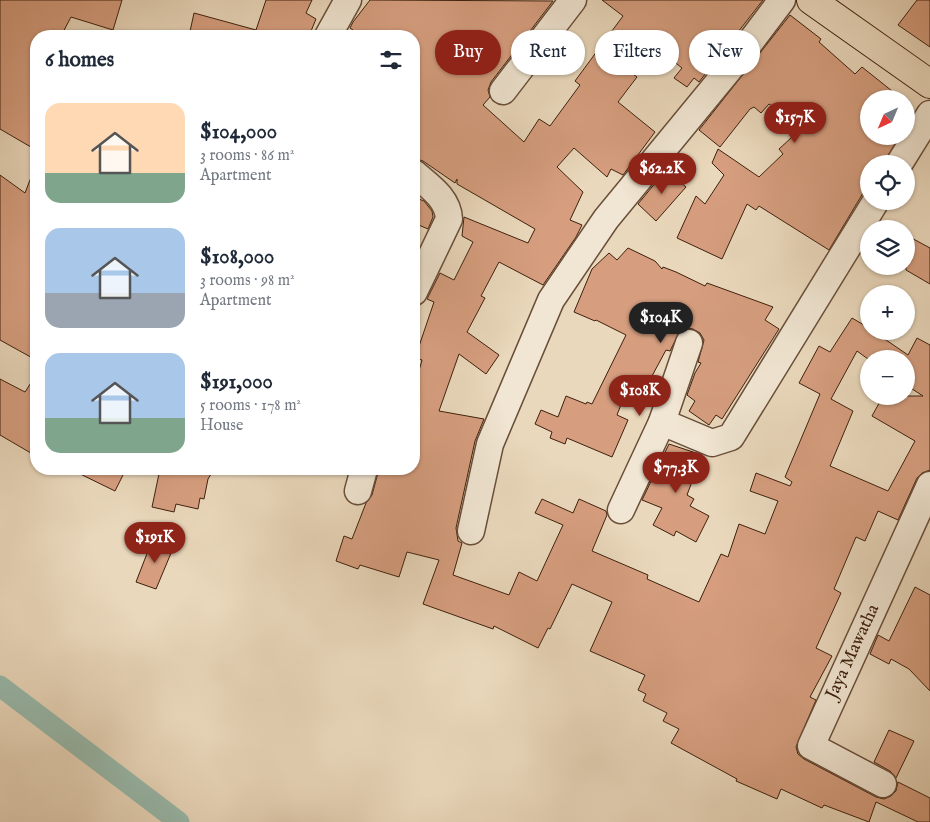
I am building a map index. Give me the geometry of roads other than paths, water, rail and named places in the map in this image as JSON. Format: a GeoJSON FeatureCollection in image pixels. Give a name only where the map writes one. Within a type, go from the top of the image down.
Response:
{"type":"FeatureCollection","features":[{"type":"Feature","properties":{"kind":"main road"},"geometry":{"type":"LineString","coordinates":[[811,0],[930,84]]}},
{"type":"Feature","properties":{"kind":"street"},"geometry":{"type":"LineString","coordinates":[[331,30],[348,0]]}},
{"type":"Feature","properties":{"kind":"street"},"geometry":{"type":"LineString","coordinates":[[503,91],[572,0]]}},
{"type":"Feature","properties":{"kind":"street"},"geometry":{"type":"LineString","coordinates":[[471,531],[490,444],[551,300],[606,219],[736,61],[782,0]]}},
{"type":"Feature","properties":{"kind":"street"},"geometry":{"type":"LineString","coordinates":[[905,155],[930,114]]}},
{"type":"Feature","properties":{"kind":"street"},"geometry":{"type":"LineString","coordinates":[[420,178],[433,189],[448,208],[449,219],[420,279]]}},
{"type":"Feature","properties":{"kind":"street"},"geometry":{"type":"LineString","coordinates":[[662,422],[712,443],[731,437],[870,210]]}},
{"type":"Feature","properties":{"kind":"street"},"geometry":{"type":"LineString","coordinates":[[622,510],[662,422],[690,343]]}},
{"type":"Feature","properties":{"kind":"street","name":"Jaya Mawatha"},"geometry":{"type":"LineString","coordinates":[[883,784],[811,746],[930,485]]}},
{"type":"Feature","properties":{"kind":"waterway"},"geometry":{"type":"LineString","coordinates":[[0,686],[179,822]]}}]}
